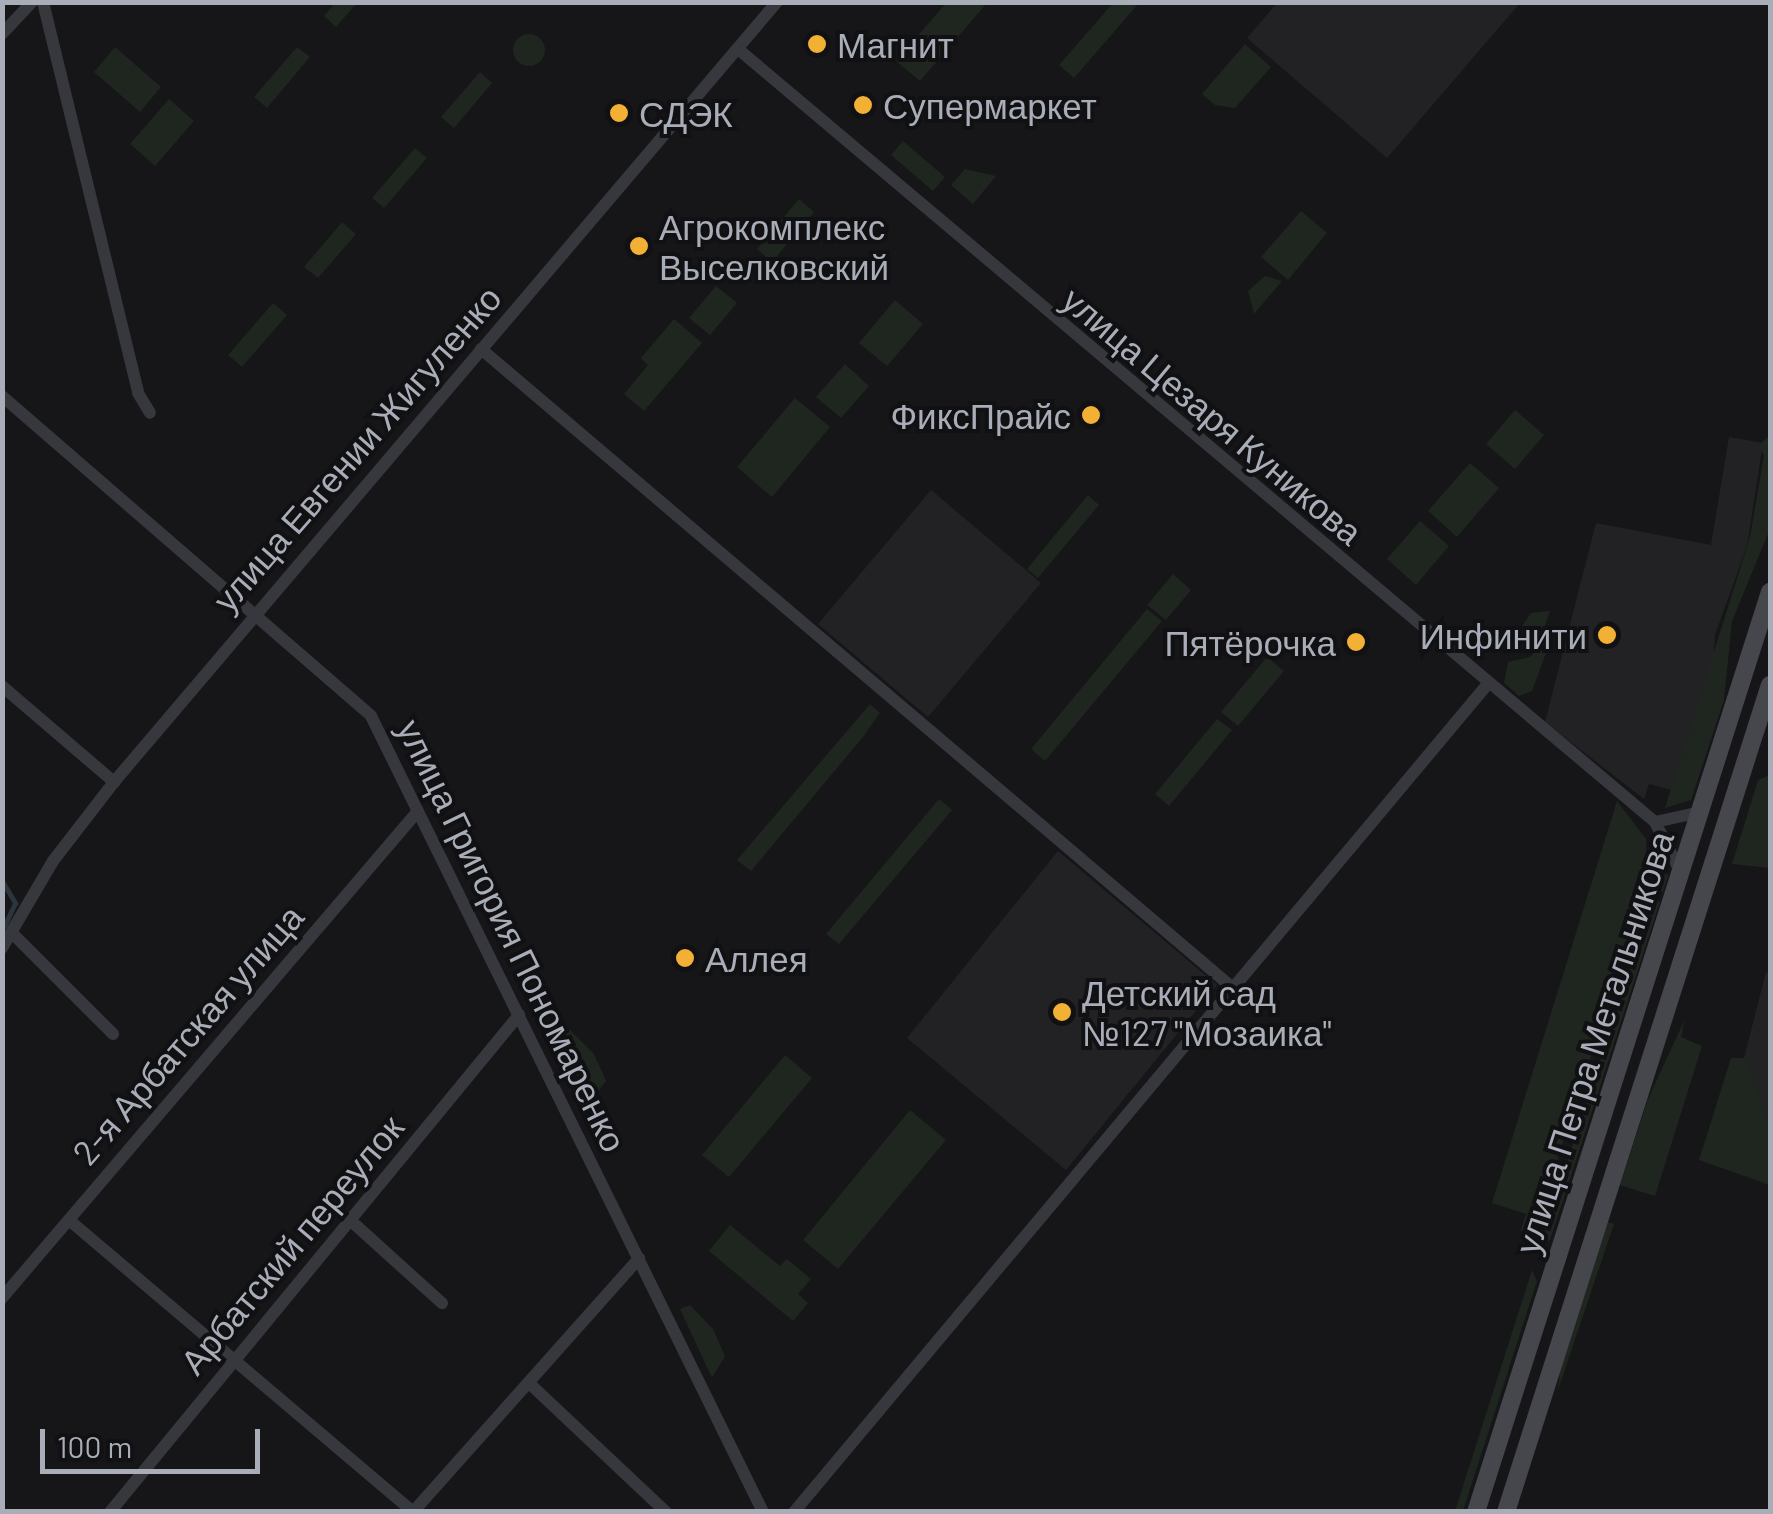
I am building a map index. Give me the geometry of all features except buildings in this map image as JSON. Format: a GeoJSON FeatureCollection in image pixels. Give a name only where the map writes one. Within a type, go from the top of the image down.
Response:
{"type":"FeatureCollection","features":[{"type":"Feature","properties":{"kind":"main road","name":"улица Петра Метальникова"},"geometry":{"type":"LineString","coordinates":[[1476,1512],[1770,592]]}},
{"type":"Feature","properties":{"kind":"main road","name":"улица Петра Метальникова"},"geometry":{"type":"LineString","coordinates":[[1506,1512],[1770,685]]}},
{"type":"Feature","properties":{"kind":"street"},"geometry":{"type":"LineString","coordinates":[[2,34],[32,2]]}},
{"type":"Feature","properties":{"kind":"street"},"geometry":{"type":"LineString","coordinates":[[44,2],[138,393],[150,413]]}},
{"type":"Feature","properties":{"kind":"street","name":"улица Евгении Жигуленко"},"geometry":{"type":"LineString","coordinates":[[2,948],[53,861],[114,782],[777,2]]}},
{"type":"Feature","properties":{"kind":"street","name":"улица Цезаря Куникова"},"geometry":{"type":"LineString","coordinates":[[738,48],[1487,685],[1656,822]]}},
{"type":"Feature","properties":{"kind":"street"},"geometry":{"type":"LineString","coordinates":[[481,349],[1234,990]]}},
{"type":"Feature","properties":{"kind":"street","name":"улица Григория Пономаренко"},"geometry":{"type":"LineString","coordinates":[[2,396],[371,716],[764,1512]]}},
{"type":"Feature","properties":{"kind":"street"},"geometry":{"type":"LineString","coordinates":[[794,1512],[1487,685]]}},
{"type":"Feature","properties":{"kind":"street"},"geometry":{"type":"LineString","coordinates":[[2,686],[114,782]]}},
{"type":"Feature","properties":{"kind":"street","name":"2-я Арбатская улица"},"geometry":{"type":"LineString","coordinates":[[2,1298],[418,811]]}},
{"type":"Feature","properties":{"kind":"street"},"geometry":{"type":"LineString","coordinates":[[1681,873],[1656,822],[1701,812]]}},
{"type":"Feature","properties":{"kind":"street"},"geometry":{"type":"LineString","coordinates":[[12,934],[113,1034]]}},
{"type":"Feature","properties":{"kind":"street","name":"Арбатский переулок"},"geometry":{"type":"LineString","coordinates":[[110,1512],[519,1015]]}},
{"type":"Feature","properties":{"kind":"street"},"geometry":{"type":"LineString","coordinates":[[69,1220],[413,1512],[638,1258]]}},
{"type":"Feature","properties":{"kind":"street"},"geometry":{"type":"LineString","coordinates":[[350,1220],[442,1303]]}},
{"type":"Feature","properties":{"kind":"street"},"geometry":{"type":"LineString","coordinates":[[528,1382],[666,1512]]}},
{"type":"Feature","properties":{"kind":"shaded area"},"geometry":{"type":"Polygon","coordinates":[[[1277,2],[1520,3],[1387,158],[1247,38],[1277,2]]]}},
{"type":"Feature","properties":{"kind":"shaded area"},"geometry":{"type":"Polygon","coordinates":[[[335,3],[357,3],[336,27],[324,16],[335,3]]]}},
{"type":"Feature","properties":{"kind":"shaded area"},"geometry":{"type":"Polygon","coordinates":[[[946,3],[987,3],[920,81],[896,61],[946,3]]]}},
{"type":"Feature","properties":{"kind":"shaded area"},"geometry":{"type":"Polygon","coordinates":[[[1113,3],[1139,3],[1074,78],[1059,65],[1113,3]]]}},
{"type":"Feature","properties":{"kind":"shaded area"},"geometry":{"type":"Polygon","coordinates":[[[529,34],[540,39],[545,50],[540,61],[529,66],[518,61],[513,50],[518,39],[529,34]]]}},
{"type":"Feature","properties":{"kind":"shaded area"},"geometry":{"type":"Polygon","coordinates":[[[1245,44],[1271,67],[1235,108],[1215,105],[1202,94],[1245,44]]]}},
{"type":"Feature","properties":{"kind":"shaded area"},"geometry":{"type":"Polygon","coordinates":[[[115,47],[161,87],[140,112],[94,72],[115,47]]]}},
{"type":"Feature","properties":{"kind":"shaded area"},"geometry":{"type":"Polygon","coordinates":[[[297,47],[310,57],[267,108],[254,97],[297,47]]]}},
{"type":"Feature","properties":{"kind":"shaded area"},"geometry":{"type":"Polygon","coordinates":[[[480,72],[492,83],[454,128],[441,117],[480,72]]]}},
{"type":"Feature","properties":{"kind":"shaded area"},"geometry":{"type":"Polygon","coordinates":[[[169,99],[194,121],[155,166],[130,144],[169,99]]]}},
{"type":"Feature","properties":{"kind":"shaded area"},"geometry":{"type":"Polygon","coordinates":[[[903,141],[945,177],[933,191],[891,155],[903,141]]]}},
{"type":"Feature","properties":{"kind":"shaded area"},"geometry":{"type":"Polygon","coordinates":[[[415,148],[427,158],[384,208],[372,198],[415,148]]]}},
{"type":"Feature","properties":{"kind":"shaded area"},"geometry":{"type":"Polygon","coordinates":[[[965,169],[996,176],[973,204],[951,185],[965,169]]]}},
{"type":"Feature","properties":{"kind":"shaded area"},"geometry":{"type":"Polygon","coordinates":[[[799,199],[814,212],[772,262],[757,249],[799,199]]]}},
{"type":"Feature","properties":{"kind":"shaded area"},"geometry":{"type":"Polygon","coordinates":[[[1301,211],[1327,233],[1288,280],[1261,257],[1301,211]]]}},
{"type":"Feature","properties":{"kind":"shaded area"},"geometry":{"type":"Polygon","coordinates":[[[342,222],[356,234],[318,278],[304,267],[342,222]]]}},
{"type":"Feature","properties":{"kind":"shaded area"},"geometry":{"type":"Polygon","coordinates":[[[1265,276],[1282,281],[1254,314],[1248,291],[1265,276]]]}},
{"type":"Feature","properties":{"kind":"shaded area"},"geometry":{"type":"Polygon","coordinates":[[[716,286],[737,303],[710,335],[689,318],[716,286]]]}},
{"type":"Feature","properties":{"kind":"shaded area"},"geometry":{"type":"Polygon","coordinates":[[[895,300],[923,324],[887,366],[859,343],[895,300]]]}},
{"type":"Feature","properties":{"kind":"shaded area"},"geometry":{"type":"Polygon","coordinates":[[[273,303],[287,315],[242,367],[228,355],[273,303]]]}},
{"type":"Feature","properties":{"kind":"shaded area"},"geometry":{"type":"Polygon","coordinates":[[[674,319],[702,343],[644,411],[624,394],[648,365],[641,358],[674,319]]]}},
{"type":"Feature","properties":{"kind":"shaded area"},"geometry":{"type":"Polygon","coordinates":[[[845,364],[869,386],[841,418],[816,397],[845,364]]]}},
{"type":"Feature","properties":{"kind":"shaded area"},"geometry":{"type":"Polygon","coordinates":[[[795,398],[830,427],[772,497],[737,467],[795,398]]]}},
{"type":"Feature","properties":{"kind":"shaded area"},"geometry":{"type":"Polygon","coordinates":[[[1515,410],[1544,435],[1515,469],[1486,444],[1515,410]]]}},
{"type":"Feature","properties":{"kind":"shaded area"},"geometry":{"type":"Polygon","coordinates":[[[1770,435],[1770,529],[1732,621],[1724,700],[1691,800],[1665,808],[1750,537],[1764,455],[1758,446],[1770,435]]]}},
{"type":"Feature","properties":{"kind":"shaded area"},"geometry":{"type":"Polygon","coordinates":[[[1729,437],[1763,443],[1747,546],[1715,635],[1713,667],[1675,791],[1649,784],[1644,799],[1545,722],[1596,523],[1711,545],[1729,437]]]}},
{"type":"Feature","properties":{"kind":"shaded area"},"geometry":{"type":"Polygon","coordinates":[[[1470,463],[1499,488],[1457,537],[1428,511],[1470,463]]]}},
{"type":"Feature","properties":{"kind":"shaded area"},"geometry":{"type":"Polygon","coordinates":[[[931,490],[1041,583],[928,717],[818,624],[931,490]]]}},
{"type":"Feature","properties":{"kind":"shaded area"},"geometry":{"type":"Polygon","coordinates":[[[1088,495],[1099,505],[1038,578],[1027,569],[1088,495]]]}},
{"type":"Feature","properties":{"kind":"shaded area"},"geometry":{"type":"Polygon","coordinates":[[[1420,521],[1449,546],[1416,585],[1387,559],[1420,521]]]}},
{"type":"Feature","properties":{"kind":"shaded area"},"geometry":{"type":"Polygon","coordinates":[[[1173,574],[1191,590],[1166,620],[1147,605],[1173,574]]]}},
{"type":"Feature","properties":{"kind":"shaded area"},"geometry":{"type":"Polygon","coordinates":[[[1147,609],[1162,621],[1045,761],[1031,749],[1147,609]]]}},
{"type":"Feature","properties":{"kind":"shaded area"},"geometry":{"type":"Polygon","coordinates":[[[1550,611],[1541,637],[1519,651],[1517,633],[1531,613],[1550,611]]]}},
{"type":"Feature","properties":{"kind":"shaded area"},"geometry":{"type":"Polygon","coordinates":[[[1553,634],[1532,691],[1519,696],[1504,683],[1508,662],[1530,657],[1553,634]]]}},
{"type":"Feature","properties":{"kind":"shaded area"},"geometry":{"type":"Polygon","coordinates":[[[1267,657],[1284,671],[1238,726],[1221,712],[1267,657]]]}},
{"type":"Feature","properties":{"kind":"shaded area"},"geometry":{"type":"Polygon","coordinates":[[[870,704],[880,713],[863,737],[751,871],[737,860],[870,704]]]}},
{"type":"Feature","properties":{"kind":"shaded area"},"geometry":{"type":"Polygon","coordinates":[[[1217,719],[1232,730],[1169,806],[1155,794],[1217,719]]]}},
{"type":"Feature","properties":{"kind":"shaded area"},"geometry":{"type":"Polygon","coordinates":[[[1770,775],[1770,868],[1732,864],[1758,780],[1770,775]]]}},
{"type":"Feature","properties":{"kind":"shaded area"},"geometry":{"type":"Polygon","coordinates":[[[939,799],[952,810],[839,944],[826,934],[939,799]]]}},
{"type":"Feature","properties":{"kind":"shaded area"},"geometry":{"type":"Polygon","coordinates":[[[1617,801],[1646,839],[1648,882],[1530,1244],[1521,1230],[1526,1214],[1492,1203],[1617,801]]]}},
{"type":"Feature","properties":{"kind":"shaded area"},"geometry":{"type":"Polygon","coordinates":[[[1656,842],[1668,876],[1663,892],[1656,889],[1656,842]]]}},
{"type":"Feature","properties":{"kind":"shaded area","name":"Детский сад №127 \"Мозаика\""},"geometry":{"type":"Polygon","coordinates":[[[1058,851],[1217,985],[1066,1170],[907,1038],[1058,851]]]}},
{"type":"Feature","properties":{"kind":"shaded area"},"geometry":{"type":"Polygon","coordinates":[[[1652,899],[1660,902],[1550,1240],[1540,1246],[1652,899]]]}},
{"type":"Feature","properties":{"kind":"shaded area"},"geometry":{"type":"Polygon","coordinates":[[[1766,972],[1770,973],[1770,1132],[1744,1058],[1766,972]]]}},
{"type":"Feature","properties":{"kind":"shaded area"},"geometry":{"type":"Polygon","coordinates":[[[1685,1019],[1681,1037],[1702,1046],[1655,1196],[1620,1185],[1648,1099],[1685,1019]]]}},
{"type":"Feature","properties":{"kind":"shaded area"},"geometry":{"type":"Polygon","coordinates":[[[570,1030],[594,1054],[606,1081],[589,1103],[559,1035],[570,1030]]]}},
{"type":"Feature","properties":{"kind":"shaded area"},"geometry":{"type":"Polygon","coordinates":[[[785,1055],[812,1078],[729,1177],[702,1155],[785,1055]]]}},
{"type":"Feature","properties":{"kind":"shaded area"},"geometry":{"type":"Polygon","coordinates":[[[1731,1058],[1745,1058],[1770,1129],[1770,1185],[1699,1160],[1731,1058]]]}},
{"type":"Feature","properties":{"kind":"shaded area"},"geometry":{"type":"Polygon","coordinates":[[[910,1110],[946,1140],[838,1269],[803,1240],[910,1110]]]}},
{"type":"Feature","properties":{"kind":"shaded area"},"geometry":{"type":"Polygon","coordinates":[[[1608,1222],[1614,1224],[1558,1390],[1561,1362],[1608,1222]]]}},
{"type":"Feature","properties":{"kind":"shaded area"},"geometry":{"type":"Polygon","coordinates":[[[730,1225],[780,1266],[787,1259],[811,1279],[798,1294],[808,1303],[793,1321],[709,1251],[730,1225]]]}},
{"type":"Feature","properties":{"kind":"shaded area"},"geometry":{"type":"Polygon","coordinates":[[[1532,1270],[1537,1281],[1463,1511],[1455,1511],[1532,1270]]]}},
{"type":"Feature","properties":{"kind":"shaded area"},"geometry":{"type":"Polygon","coordinates":[[[690,1305],[713,1329],[725,1356],[712,1378],[680,1309],[690,1305]]]}},
{"type":"Feature","properties":{"kind":"waterway"},"geometry":{"type":"LineString","coordinates":[[2,881],[15,903],[4,927]]}},
{"type":"Feature","properties":{"kind":"place","name":"Магнит"},"geometry":{"type":"Point","coordinates":[817,44]}},
{"type":"Feature","properties":{"kind":"place","name":"Супермаркет"},"geometry":{"type":"Point","coordinates":[863,105]}},
{"type":"Feature","properties":{"kind":"place","name":"СДЭК"},"geometry":{"type":"Point","coordinates":[619,113]}},
{"type":"Feature","properties":{"kind":"place","name":"Агрокомплекс Выселковский"},"geometry":{"type":"Point","coordinates":[639,246]}},
{"type":"Feature","properties":{"kind":"place","name":"ФиксПрайс"},"geometry":{"type":"Point","coordinates":[1091,415]}},
{"type":"Feature","properties":{"kind":"place","name":"Инфинити"},"geometry":{"type":"Point","coordinates":[1607,635]}},
{"type":"Feature","properties":{"kind":"place","name":"Пятёрочка"},"geometry":{"type":"Point","coordinates":[1356,642]}},
{"type":"Feature","properties":{"kind":"place","name":"Аллея"},"geometry":{"type":"Point","coordinates":[685,958]}},
{"type":"Feature","properties":{"kind":"place","name":"Детский сад №127 \"Мозаика\""},"geometry":{"type":"Point","coordinates":[1062,1012]}}]}
